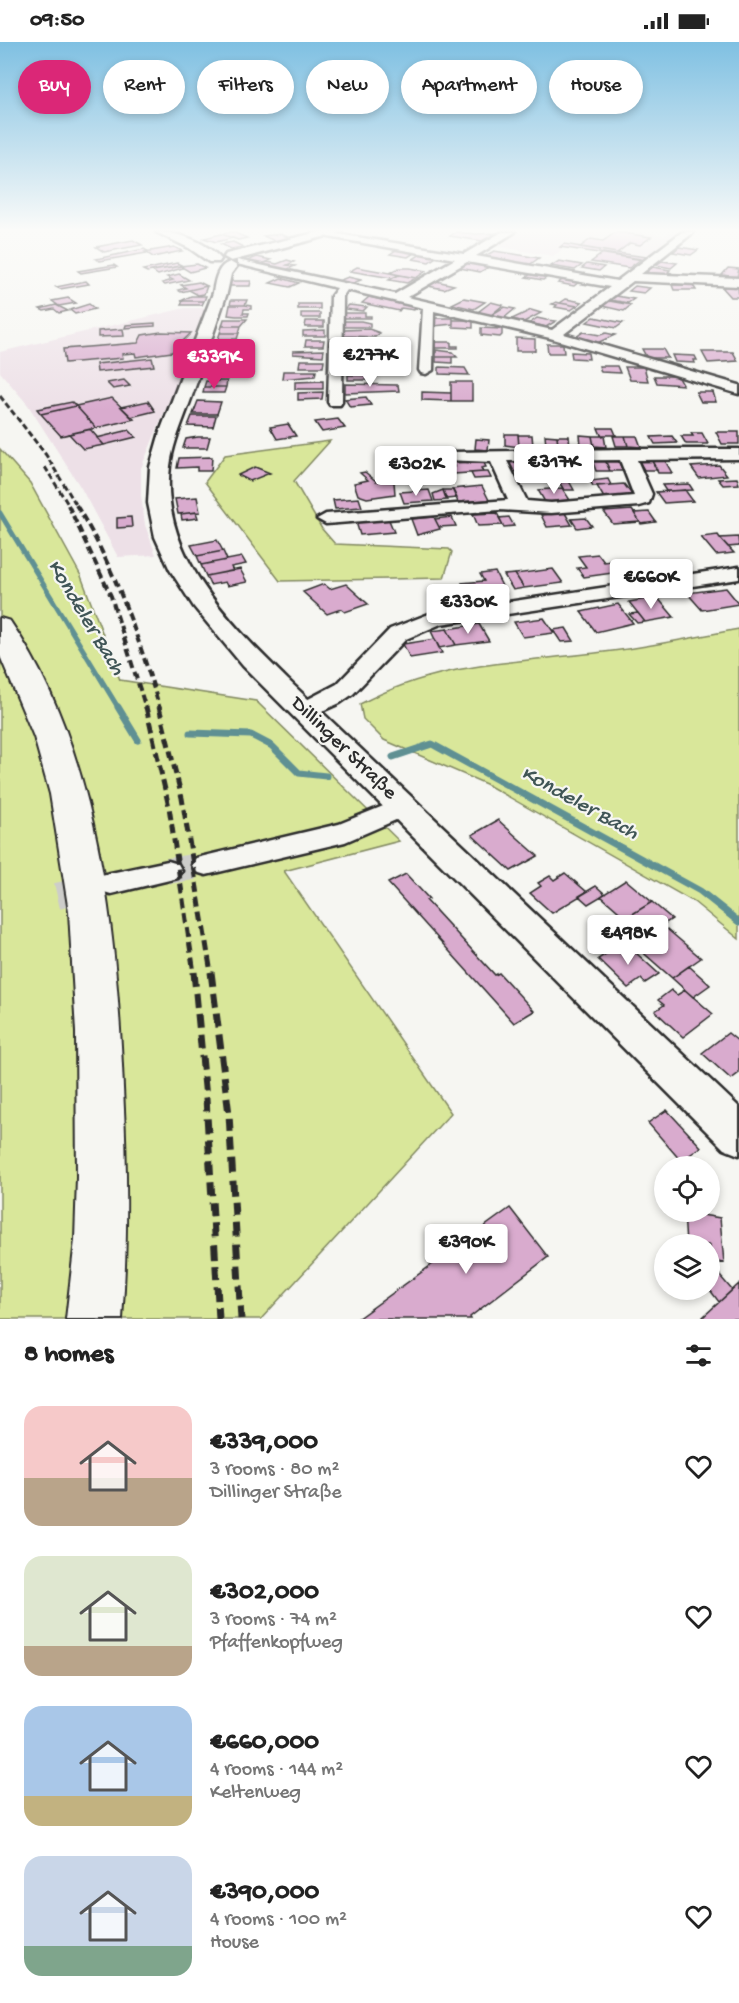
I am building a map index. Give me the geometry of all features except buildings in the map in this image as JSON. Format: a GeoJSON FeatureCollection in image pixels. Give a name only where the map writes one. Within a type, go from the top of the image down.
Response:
{"type":"FeatureCollection","features":[{"type":"Feature","properties":{"kind":"main road"},"geometry":{"type":"LineString","coordinates":[[0,627],[34,691],[58,757],[73,814],[88,888],[99,1015],[102,1217],[94,1319]]}},
{"type":"Feature","properties":{"kind":"street","name":"Dillinger Straße"},"geometry":{"type":"LineString","coordinates":[[219,292],[163,455],[158,480],[160,506],[166,531],[194,592],[241,646],[303,711],[739,1136]]}},
{"type":"Feature","properties":{"kind":"street"},"geometry":{"type":"LineString","coordinates":[[335,402],[337,296],[340,292]]}},
{"type":"Feature","properties":{"kind":"street"},"geometry":{"type":"LineString","coordinates":[[363,292],[554,334],[739,390]]}},
{"type":"Feature","properties":{"kind":"street"},"geometry":{"type":"LineString","coordinates":[[395,299],[408,292]]}},
{"type":"Feature","properties":{"kind":"street"},"geometry":{"type":"LineString","coordinates":[[554,334],[610,292]]}},
{"type":"Feature","properties":{"kind":"street"},"geometry":{"type":"LineString","coordinates":[[426,370],[428,310],[431,306]]}},
{"type":"Feature","properties":{"kind":"street"},"geometry":{"type":"LineString","coordinates":[[326,519],[520,506],[551,508],[639,501],[643,499],[643,494],[626,454]]}},
{"type":"Feature","properties":{"kind":"street"},"geometry":{"type":"LineString","coordinates":[[452,457],[739,454]]}},
{"type":"Feature","properties":{"kind":"street"},"geometry":{"type":"LineString","coordinates":[[496,455],[520,506]]}},
{"type":"Feature","properties":{"kind":"street"},"geometry":{"type":"LineString","coordinates":[[303,711],[332,698],[345,689],[398,634],[436,618],[739,573]]}},
{"type":"Feature","properties":{"kind":"street"},"geometry":{"type":"LineString","coordinates":[[206,865],[345,832],[403,807]]}},
{"type":"Feature","properties":{"kind":"street"},"geometry":{"type":"LineString","coordinates":[[111,884],[168,871]]}},
{"type":"Feature","properties":{"kind":"shaded area"},"geometry":{"type":"Polygon","coordinates":[[[185,308],[208,308],[141,468],[141,495],[145,525],[156,555],[118,557],[81,488],[28,405],[0,372],[0,352],[185,308]]]}},
{"type":"Feature","properties":{"kind":"green space"},"geometry":{"type":"Polygon","coordinates":[[[330,441],[294,481],[322,529],[335,544],[449,549],[452,552],[444,578],[280,581],[205,482],[225,455],[330,441]]]}},
{"type":"Feature","properties":{"kind":"green space"},"geometry":{"type":"Polygon","coordinates":[[[0,449],[30,483],[81,576],[120,680],[256,701],[399,841],[284,871],[451,1113],[261,1319],[0,1319],[0,449]]]}},
{"type":"Feature","properties":{"kind":"green space"},"geometry":{"type":"Polygon","coordinates":[[[739,629],[739,939],[694,902],[486,784],[384,740],[363,719],[360,704],[420,679],[449,672],[509,662],[655,645],[739,629]]]}},
{"type":"Feature","properties":{"kind":"waterway","name":"Kondeler Bach"},"geometry":{"type":"LineString","coordinates":[[0,513],[119,709]]}},
{"type":"Feature","properties":{"kind":"waterway","name":"Kondeler Bach"},"geometry":{"type":"LineString","coordinates":[[118,707],[138,740]]}},
{"type":"Feature","properties":{"kind":"waterway","name":"Kondeler Bach"},"geometry":{"type":"LineString","coordinates":[[190,733],[251,735],[272,746],[299,773],[326,776]]}},
{"type":"Feature","properties":{"kind":"waterway","name":"Kondeler Bach"},"geometry":{"type":"LineString","coordinates":[[393,757],[432,744],[700,891],[739,922]]}},
{"type":"Feature","properties":{"kind":"tunnel"},"geometry":{"type":"LineString","coordinates":[[168,871],[206,865]]}},
{"type":"Feature","properties":{"kind":"tunnel"},"geometry":{"type":"LineString","coordinates":[[57,896],[94,887]]}},
{"type":"Feature","properties":{"kind":"railway"},"geometry":{"type":"LineString","coordinates":[[0,396],[46,455],[77,506]]}},
{"type":"Feature","properties":{"kind":"railway"},"geometry":{"type":"LineString","coordinates":[[45,467],[69,506]]}},
{"type":"Feature","properties":{"kind":"railway"},"geometry":{"type":"LineString","coordinates":[[68,505],[111,596],[146,709]]}},
{"type":"Feature","properties":{"kind":"railway"},"geometry":{"type":"LineString","coordinates":[[76,505],[103,553],[125,604],[160,709]]}},
{"type":"Feature","properties":{"kind":"railway"},"geometry":{"type":"LineString","coordinates":[[146,707],[169,807],[194,973]]}},
{"type":"Feature","properties":{"kind":"railway"},"geometry":{"type":"LineString","coordinates":[[159,707],[182,798],[211,973]]}},
{"type":"Feature","properties":{"kind":"railway"},"geometry":{"type":"LineString","coordinates":[[194,972],[206,1098],[219,1319]]}},
{"type":"Feature","properties":{"kind":"railway"},"geometry":{"type":"LineString","coordinates":[[211,972],[229,1114],[241,1319]]}}]}
